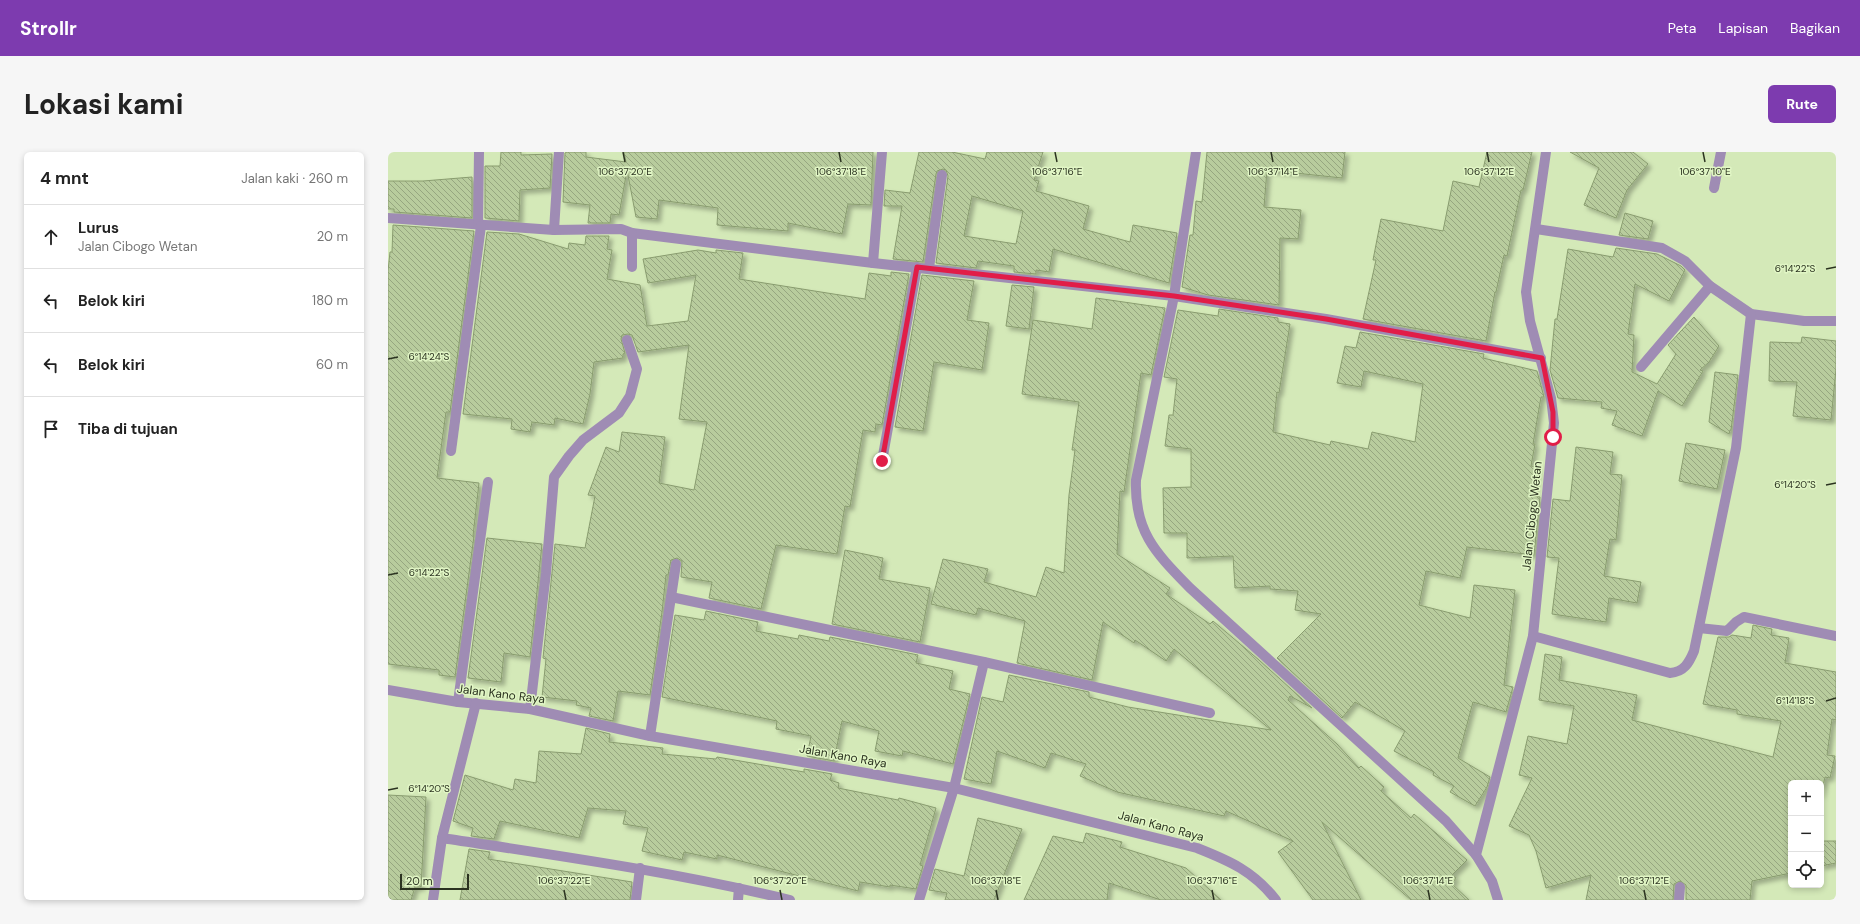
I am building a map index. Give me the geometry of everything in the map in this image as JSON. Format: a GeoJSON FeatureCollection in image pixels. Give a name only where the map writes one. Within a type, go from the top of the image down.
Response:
{"type":"FeatureCollection","features":[{"type":"Feature","properties":{"kind":"street"},"geometry":{"type":"LineString","coordinates":[[451,451],[480,225],[479,152]]}},
{"type":"Feature","properties":{"kind":"street"},"geometry":{"type":"LineString","coordinates":[[554,230],[559,152]]}},
{"type":"Feature","properties":{"kind":"street"},"geometry":{"type":"LineString","coordinates":[[873,263],[882,152]]}},
{"type":"Feature","properties":{"kind":"street"},"geometry":{"type":"LineString","coordinates":[[1196,152],[1174,296],[1136,480],[1137,510],[1144,532],[1164,562],[1190,588],[1446,821],[1476,855],[1492,881],[1498,900]]}},
{"type":"Feature","properties":{"kind":"street","name":"Jalan Cibogo Wetan"},"geometry":{"type":"LineString","coordinates":[[1476,855],[1533,636],[1554,423],[1551,398],[1542,358],[1530,321],[1526,292],[1527,276],[1536,229],[1546,152]]}},
{"type":"Feature","properties":{"kind":"street"},"geometry":{"type":"LineString","coordinates":[[1714,188],[1721,152]]}},
{"type":"Feature","properties":{"kind":"street"},"geometry":{"type":"LineString","coordinates":[[929,268],[942,175]]}},
{"type":"Feature","properties":{"kind":"street"},"geometry":{"type":"LineString","coordinates":[[388,218],[554,230],[621,229],[632,233],[873,263],[1174,296],[1326,319],[1542,358]]}},
{"type":"Feature","properties":{"kind":"street"},"geometry":{"type":"LineString","coordinates":[[1536,229],[1662,248],[1685,261],[1710,286],[1751,314],[1804,321],[1836,321]]}},
{"type":"Feature","properties":{"kind":"street"},"geometry":{"type":"LineString","coordinates":[[632,233],[632,266]]}},
{"type":"Feature","properties":{"kind":"street"},"geometry":{"type":"LineString","coordinates":[[882,461],[917,267]]}},
{"type":"Feature","properties":{"kind":"street"},"geometry":{"type":"LineString","coordinates":[[1641,367],[1710,286]]}},
{"type":"Feature","properties":{"kind":"street"},"geometry":{"type":"LineString","coordinates":[[1533,636],[1670,673],[1682,670],[1689,662],[1694,651],[1736,448],[1751,314]]}},
{"type":"Feature","properties":{"kind":"street"},"geometry":{"type":"LineString","coordinates":[[530,708],[546,573],[554,477],[568,456],[583,440],[619,413],[630,396],[637,369],[628,340]]}},
{"type":"Feature","properties":{"kind":"street"},"geometry":{"type":"LineString","coordinates":[[458,702],[488,482]]}},
{"type":"Feature","properties":{"kind":"street"},"geometry":{"type":"LineString","coordinates":[[650,736],[676,564]]}},
{"type":"Feature","properties":{"kind":"street"},"geometry":{"type":"LineString","coordinates":[[671,597],[984,662],[1210,713]]}},
{"type":"Feature","properties":{"kind":"street"},"geometry":{"type":"LineString","coordinates":[[1699,628],[1727,631],[1736,622],[1744,617],[1836,636]]}},
{"type":"Feature","properties":{"kind":"street"},"geometry":{"type":"LineString","coordinates":[[919,900],[954,788],[984,662]]}},
{"type":"Feature","properties":{"kind":"street","name":"Jalan Kano Raya"},"geometry":{"type":"LineString","coordinates":[[388,690],[458,702],[530,708],[650,736],[954,788],[1197,848],[1232,862],[1250,874],[1276,900]]}},
{"type":"Feature","properties":{"kind":"street"},"geometry":{"type":"LineString","coordinates":[[433,900],[442,838],[476,703]]}},
{"type":"Feature","properties":{"kind":"street"},"geometry":{"type":"LineString","coordinates":[[442,838],[640,868],[790,900]]}},
{"type":"Feature","properties":{"kind":"street"},"geometry":{"type":"LineString","coordinates":[[636,900],[640,868]]}},
{"type":"Feature","properties":{"kind":"street"},"geometry":{"type":"LineString","coordinates":[[1679,900],[1680,887]]}},
{"type":"Feature","properties":{"kind":"street"},"geometry":{"type":"LineString","coordinates":[[738,900],[739,888]]}},
{"type":"Feature","properties":{"kind":"building"},"geometry":{"type":"Polygon","coordinates":[[[501,152],[521,152],[521,155],[552,154],[550,188],[520,190],[519,221],[485,218],[485,166],[500,166],[501,152]]]}},
{"type":"Feature","properties":{"kind":"building"},"geometry":{"type":"Polygon","coordinates":[[[586,152],[586,157],[626,162],[624,152],[873,152],[871,205],[848,204],[842,234],[788,223],[788,231],[717,225],[718,208],[659,200],[657,219],[636,217],[627,170],[619,215],[611,214],[610,223],[588,223],[590,205],[563,202],[565,153],[586,152]]]}},
{"type":"Feature","properties":{"kind":"building"},"geometry":{"type":"Polygon","coordinates":[[[919,152],[952,152],[985,159],[987,152],[1043,152],[1034,180],[1039,181],[1036,191],[1089,206],[1083,229],[1130,242],[1133,225],[1177,233],[1169,283],[1053,249],[1049,272],[1036,270],[1036,274],[1014,272],[1014,266],[978,261],[976,268],[936,263],[948,176],[946,170],[943,169],[937,171],[936,174],[923,262],[893,259],[902,206],[884,206],[885,190],[910,193],[919,152]],[[972,196],[964,236],[1016,244],[1023,211],[972,196]]]}},
{"type":"Feature","properties":{"kind":"building"},"geometry":{"type":"Polygon","coordinates":[[[1207,152],[1345,152],[1342,178],[1267,170],[1264,207],[1301,210],[1298,239],[1280,238],[1279,305],[1208,295],[1182,287],[1190,235],[1193,235],[1196,201],[1202,202],[1207,152]]]}},
{"type":"Feature","properties":{"kind":"building"},"geometry":{"type":"Polygon","coordinates":[[[1487,152],[1532,152],[1523,190],[1521,190],[1507,256],[1504,255],[1495,292],[1486,341],[1363,319],[1376,260],[1373,260],[1381,219],[1443,231],[1453,181],[1479,187],[1487,152]]]}},
{"type":"Feature","properties":{"kind":"building"},"geometry":{"type":"Polygon","coordinates":[[[1570,152],[1633,152],[1648,164],[1627,190],[1616,218],[1584,205],[1599,168],[1570,152]]]}},
{"type":"Feature","properties":{"kind":"building"},"geometry":{"type":"Polygon","coordinates":[[[472,177],[472,218],[394,212],[394,209],[388,209],[388,181],[423,181],[472,177]]]}},
{"type":"Feature","properties":{"kind":"building"},"geometry":{"type":"Polygon","coordinates":[[[1625,213],[1653,221],[1648,239],[1619,235],[1625,213]]]}},
{"type":"Feature","properties":{"kind":"building"},"geometry":{"type":"Polygon","coordinates":[[[393,225],[474,231],[450,412],[446,412],[437,478],[479,483],[474,536],[455,677],[439,675],[439,670],[388,664],[388,271],[390,252],[392,252],[393,225]]]}},
{"type":"Feature","properties":{"kind":"building"},"geometry":{"type":"Polygon","coordinates":[[[487,232],[519,234],[568,249],[569,243],[585,245],[586,236],[609,236],[607,249],[612,250],[607,279],[640,285],[647,326],[688,321],[696,275],[648,283],[643,259],[698,250],[716,253],[716,250],[743,253],[739,279],[865,299],[869,273],[891,276],[891,272],[909,274],[882,425],[876,424],[875,432],[863,430],[850,507],[845,506],[837,554],[776,545],[761,609],[709,598],[712,582],[681,577],[682,561],[677,558],[671,560],[668,575],[666,575],[650,695],[618,691],[613,721],[589,716],[591,708],[576,705],[577,701],[542,697],[546,659],[543,658],[555,544],[585,548],[595,496],[588,495],[606,447],[619,452],[622,432],[665,437],[659,483],[694,490],[707,422],[679,419],[689,345],[638,352],[632,335],[622,335],[621,339],[625,353],[623,354],[623,358],[594,362],[590,394],[583,424],[555,418],[554,425],[532,422],[530,432],[511,429],[512,419],[463,414],[487,232]]]}},
{"type":"Feature","properties":{"kind":"building"},"geometry":{"type":"Polygon","coordinates":[[[1616,248],[1657,254],[1681,266],[1685,270],[1669,301],[1635,284],[1628,334],[1634,335],[1632,372],[1657,384],[1676,354],[1668,345],[1694,317],[1719,346],[1709,362],[1700,370],[1703,371],[1682,406],[1658,391],[1642,436],[1612,425],[1617,411],[1601,408],[1602,402],[1558,398],[1550,370],[1555,319],[1557,319],[1568,249],[1613,257],[1616,248]]]}},
{"type":"Feature","properties":{"kind":"building"},"geometry":{"type":"Polygon","coordinates":[[[922,275],[974,281],[967,320],[989,323],[982,370],[934,362],[923,431],[895,427],[922,275]]]}},
{"type":"Feature","properties":{"kind":"building"},"geometry":{"type":"Polygon","coordinates":[[[1012,285],[1034,287],[1029,329],[1006,326],[1012,285]]]}},
{"type":"Feature","properties":{"kind":"building"},"geometry":{"type":"Polygon","coordinates":[[[1096,298],[1165,308],[1151,375],[1141,373],[1124,492],[1120,491],[1117,554],[1170,588],[1166,594],[1210,624],[1213,621],[1259,660],[1312,708],[1290,696],[1288,700],[1337,744],[1359,768],[1361,766],[1384,787],[1381,791],[1411,818],[1414,814],[1467,860],[1452,875],[1456,878],[1452,884],[1469,900],[1411,900],[1322,822],[1361,900],[1313,900],[1278,852],[1293,841],[1226,811],[1224,816],[1117,792],[1080,776],[1086,764],[1051,753],[1045,768],[997,751],[991,784],[964,779],[982,697],[1003,702],[1009,675],[1089,692],[1089,697],[1128,707],[1271,730],[1174,649],[1166,661],[1135,640],[1134,643],[1103,622],[1092,680],[1017,663],[1025,621],[978,608],[976,615],[931,604],[943,559],[988,569],[984,582],[1036,597],[1046,567],[1064,573],[1069,495],[1075,450],[1072,450],[1079,402],[1022,394],[1033,320],[1092,329],[1096,298]]]}},
{"type":"Feature","properties":{"kind":"building"},"geometry":{"type":"Polygon","coordinates":[[[1219,309],[1278,318],[1278,322],[1290,324],[1279,393],[1277,392],[1273,432],[1330,445],[1331,441],[1368,449],[1372,432],[1415,442],[1423,384],[1364,371],[1361,387],[1337,383],[1345,346],[1356,348],[1360,332],[1484,354],[1483,358],[1537,371],[1544,397],[1541,397],[1531,466],[1537,467],[1533,496],[1540,497],[1534,555],[1467,547],[1460,578],[1426,571],[1419,605],[1470,618],[1474,585],[1515,590],[1504,685],[1513,687],[1506,712],[1473,702],[1458,758],[1490,777],[1487,787],[1475,806],[1450,792],[1454,786],[1433,775],[1434,772],[1394,751],[1405,731],[1355,702],[1342,718],[1277,658],[1321,614],[1295,610],[1298,591],[1270,589],[1270,586],[1235,588],[1233,556],[1187,558],[1187,533],[1164,533],[1163,488],[1191,487],[1191,449],[1165,446],[1169,415],[1173,415],[1177,379],[1164,377],[1178,310],[1218,316],[1219,309]]]}},
{"type":"Feature","properties":{"kind":"building"},"geometry":{"type":"Polygon","coordinates":[[[1802,337],[1836,341],[1836,369],[1831,420],[1793,416],[1797,382],[1769,381],[1770,342],[1801,343],[1802,337]]]}},
{"type":"Feature","properties":{"kind":"building"},"geometry":{"type":"Polygon","coordinates":[[[1715,372],[1738,375],[1731,430],[1729,434],[1709,422],[1715,372]]]}},
{"type":"Feature","properties":{"kind":"building"},"geometry":{"type":"Polygon","coordinates":[[[1686,443],[1725,450],[1717,489],[1679,481],[1686,443]]]}},
{"type":"Feature","properties":{"kind":"building"},"geometry":{"type":"Polygon","coordinates":[[[1576,447],[1613,452],[1610,474],[1622,475],[1616,540],[1610,539],[1604,576],[1641,582],[1637,603],[1609,598],[1606,622],[1552,614],[1559,558],[1547,557],[1553,499],[1570,501],[1576,447]]]}},
{"type":"Feature","properties":{"kind":"building"},"geometry":{"type":"Polygon","coordinates":[[[487,538],[542,544],[530,657],[504,653],[501,682],[468,678],[487,538]]]}},
{"type":"Feature","properties":{"kind":"building"},"geometry":{"type":"Polygon","coordinates":[[[845,550],[883,558],[879,579],[930,588],[920,642],[832,624],[845,550]]]}},
{"type":"Feature","properties":{"kind":"building"},"geometry":{"type":"Polygon","coordinates":[[[706,611],[758,622],[756,631],[798,639],[799,635],[829,641],[830,637],[918,655],[916,663],[953,671],[949,689],[970,694],[953,764],[903,751],[902,756],[875,751],[879,731],[842,721],[834,761],[807,756],[811,736],[776,729],[777,721],[662,697],[675,615],[704,620],[706,611]]]}},
{"type":"Feature","properties":{"kind":"building"},"geometry":{"type":"Polygon","coordinates":[[[1753,625],[1772,629],[1771,635],[1789,638],[1785,663],[1836,672],[1836,720],[1832,719],[1827,755],[1835,756],[1830,778],[1825,777],[1824,782],[1824,780],[1788,780],[1788,874],[1752,881],[1750,900],[1686,900],[1686,885],[1680,881],[1674,884],[1673,900],[1586,900],[1591,875],[1546,888],[1536,851],[1529,835],[1509,826],[1532,778],[1519,775],[1528,736],[1567,744],[1574,706],[1539,700],[1545,654],[1562,657],[1559,680],[1637,695],[1632,720],[1773,757],[1781,721],[1737,714],[1737,710],[1703,704],[1718,637],[1729,637],[1732,635],[1751,638],[1753,625]]]}},
{"type":"Feature","properties":{"kind":"building"},"geometry":{"type":"Polygon","coordinates":[[[586,728],[610,734],[609,742],[663,748],[662,754],[716,759],[717,757],[804,772],[804,769],[832,774],[830,780],[839,783],[838,788],[898,800],[899,798],[936,808],[920,865],[923,866],[916,889],[890,885],[890,887],[860,882],[858,891],[717,855],[717,859],[684,852],[682,860],[642,851],[648,828],[623,824],[626,811],[588,808],[579,838],[500,821],[494,839],[471,836],[473,828],[453,821],[465,775],[513,790],[515,779],[536,783],[539,751],[581,754],[586,728]]]}},
{"type":"Feature","properties":{"kind":"building"},"geometry":{"type":"Polygon","coordinates":[[[388,795],[426,797],[421,887],[415,887],[411,900],[388,900],[388,795]]]}},
{"type":"Feature","properties":{"kind":"building"},"geometry":{"type":"Polygon","coordinates":[[[978,818],[1022,829],[994,900],[945,900],[947,893],[929,890],[935,869],[964,876],[978,818]]]}},
{"type":"Feature","properties":{"kind":"building"},"geometry":{"type":"Polygon","coordinates":[[[1086,833],[1122,842],[1120,847],[1186,868],[1221,900],[1161,900],[1109,883],[1107,900],[1024,900],[1053,836],[1083,843],[1086,833]]]}},
{"type":"Feature","properties":{"kind":"building"},"geometry":{"type":"Polygon","coordinates":[[[1824,841],[1836,841],[1836,863],[1824,865],[1824,841]]]}},
{"type":"Feature","properties":{"kind":"building"},"geometry":{"type":"Polygon","coordinates":[[[469,849],[490,852],[488,859],[632,882],[630,900],[460,900],[469,849]]]}},
{"type":"Feature","properties":{"kind":"route"},"geometry":{"type":"LineString","coordinates":[[882,461],[917,267],[1174,296],[1326,319],[1542,358],[1553,412],[1553,437]]}}]}
